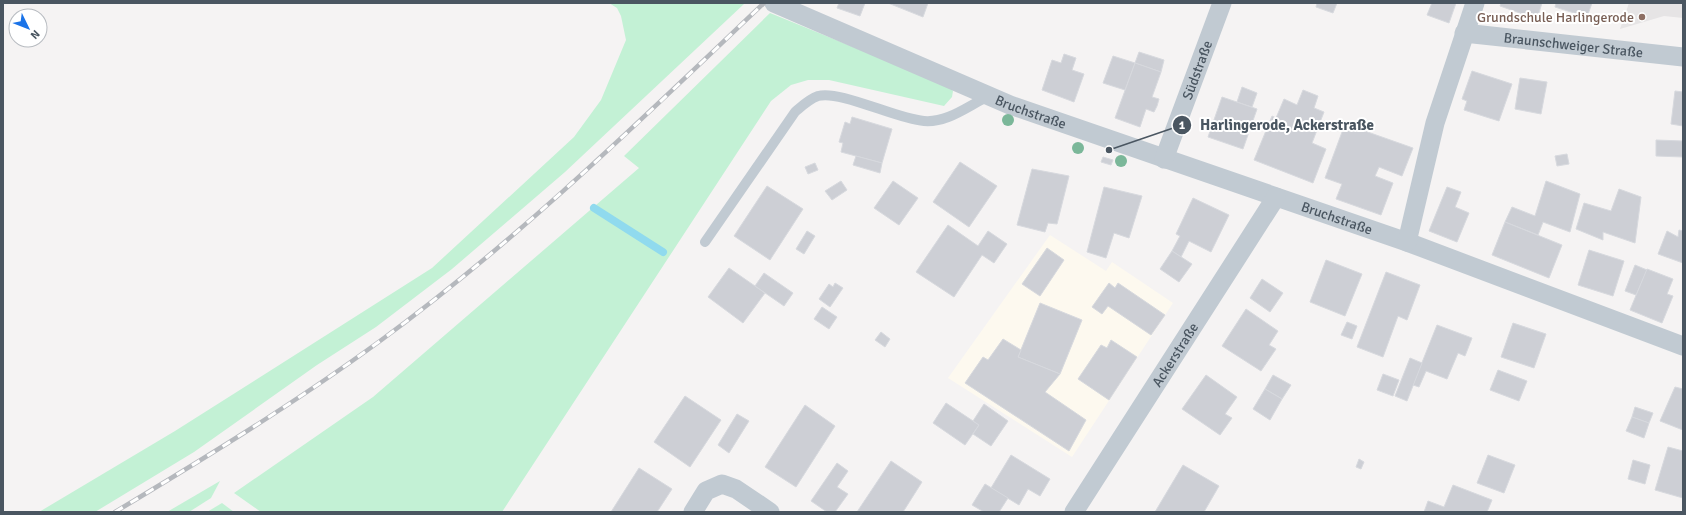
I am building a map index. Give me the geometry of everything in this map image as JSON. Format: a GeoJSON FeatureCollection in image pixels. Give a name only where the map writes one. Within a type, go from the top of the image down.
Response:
{"type":"FeatureCollection","features":[{"type":"Feature","properties":{"kind":"street","name":"Bruchstraße"},"geometry":{"type":"LineString","coordinates":[[774,3],[989,96],[1164,159],[1407,242],[1683,346]]}},
{"type":"Feature","properties":{"kind":"street","name":"Südstraße"},"geometry":{"type":"LineString","coordinates":[[1164,159],[1222,3]]}},
{"type":"Feature","properties":{"kind":"street"},"geometry":{"type":"LineString","coordinates":[[1407,242],[1435,123],[1475,3]]}},
{"type":"Feature","properties":{"kind":"street","name":"Braunschweiger Straße"},"geometry":{"type":"LineString","coordinates":[[1464,33],[1683,57]]}},
{"type":"Feature","properties":{"kind":"street","name":"Ackerstraße"},"geometry":{"type":"LineString","coordinates":[[1074,512],[1276,197]]}},
{"type":"Feature","properties":{"kind":"street"},"geometry":{"type":"LineString","coordinates":[[693,512],[706,491],[722,484],[736,489],[770,512]]}},
{"type":"Feature","properties":{"kind":"lane","name":"Bruchstraße"},"geometry":{"type":"LineString","coordinates":[[705,242],[795,112],[808,101],[818,96],[834,96],[905,118],[925,121],[942,119],[989,96]]}},
{"type":"Feature","properties":{"kind":"shaded area","name":"Grundschule Harlingerode"},"geometry":{"type":"Polygon","coordinates":[[[1629,3],[1683,3],[1683,18],[1664,16],[1620,29],[1629,3]]]}},
{"type":"Feature","properties":{"kind":"shaded area"},"geometry":{"type":"Polygon","coordinates":[[[1050,235],[1106,271],[1112,262],[1173,303],[1072,457],[948,378],[1050,235]]]}},
{"type":"Feature","properties":{"kind":"green space"},"geometry":{"type":"Polygon","coordinates":[[[609,3],[744,4],[565,172],[452,269],[376,327],[317,365],[194,452],[95,512],[39,512],[175,431],[432,268],[574,137],[601,100],[626,40],[621,16],[617,8],[609,3]]]}},
{"type":"Feature","properties":{"kind":"green space"},"geometry":{"type":"Polygon","coordinates":[[[770,13],[949,86],[953,91],[952,97],[944,106],[829,80],[808,80],[791,85],[771,101],[502,512],[261,512],[234,493],[373,397],[639,168],[624,156],[770,13]]]}},
{"type":"Feature","properties":{"kind":"green space"},"geometry":{"type":"Polygon","coordinates":[[[220,481],[211,498],[189,512],[167,512],[220,481]]]}},
{"type":"Feature","properties":{"kind":"green space"},"geometry":{"type":"Polygon","coordinates":[[[222,503],[234,512],[207,512],[222,503]]]}},
{"type":"Feature","properties":{"kind":"building"},"geometry":{"type":"Polygon","coordinates":[[[839,3],[865,3],[860,16],[837,8],[839,3]]]}},
{"type":"Feature","properties":{"kind":"building"},"geometry":{"type":"Polygon","coordinates":[[[888,3],[928,3],[923,17],[888,3]]]}},
{"type":"Feature","properties":{"kind":"building"},"geometry":{"type":"Polygon","coordinates":[[[1317,3],[1337,3],[1333,13],[1316,7],[1317,3]]]}},
{"type":"Feature","properties":{"kind":"building"},"geometry":{"type":"Polygon","coordinates":[[[1432,3],[1456,3],[1449,23],[1427,15],[1432,3]]]}},
{"type":"Feature","properties":{"kind":"building"},"geometry":{"type":"Polygon","coordinates":[[[1501,3],[1542,3],[1537,19],[1500,6],[1501,3]]]}},
{"type":"Feature","properties":{"kind":"building"},"geometry":{"type":"Polygon","coordinates":[[[1556,3],[1592,3],[1587,17],[1555,7],[1556,3]]]}},
{"type":"Feature","properties":{"kind":"building"},"geometry":{"type":"Polygon","coordinates":[[[1139,52],[1164,60],[1161,72],[1135,63],[1139,52]]]}},
{"type":"Feature","properties":{"kind":"building"},"geometry":{"type":"Polygon","coordinates":[[[1064,54],[1076,58],[1072,70],[1084,74],[1074,102],[1042,90],[1052,60],[1061,63],[1064,54]]]}},
{"type":"Feature","properties":{"kind":"building"},"geometry":{"type":"Polygon","coordinates":[[[1113,56],[1135,63],[1125,90],[1103,83],[1113,56]]]}},
{"type":"Feature","properties":{"kind":"building"},"geometry":{"type":"Polygon","coordinates":[[[1135,63],[1161,72],[1152,97],[1159,99],[1157,106],[1154,112],[1146,109],[1140,127],[1115,118],[1135,63]]]}},
{"type":"Feature","properties":{"kind":"building"},"geometry":{"type":"Polygon","coordinates":[[[1472,71],[1512,84],[1499,121],[1464,110],[1467,101],[1462,99],[1472,71]]]}},
{"type":"Feature","properties":{"kind":"building"},"geometry":{"type":"Polygon","coordinates":[[[1520,78],[1547,82],[1541,114],[1515,109],[1520,78]]]}},
{"type":"Feature","properties":{"kind":"building"},"geometry":{"type":"Polygon","coordinates":[[[1242,87],[1257,93],[1252,107],[1237,102],[1242,87]]]}},
{"type":"Feature","properties":{"kind":"building"},"geometry":{"type":"Polygon","coordinates":[[[1303,90],[1318,96],[1314,108],[1324,112],[1312,143],[1326,149],[1313,183],[1254,160],[1272,116],[1276,118],[1284,99],[1297,105],[1303,90]]]}},
{"type":"Feature","properties":{"kind":"building"},"geometry":{"type":"Polygon","coordinates":[[[1675,91],[1683,92],[1683,126],[1671,124],[1675,91]]]}},
{"type":"Feature","properties":{"kind":"building"},"geometry":{"type":"Polygon","coordinates":[[[1222,97],[1257,109],[1243,149],[1208,137],[1222,97]]]}},
{"type":"Feature","properties":{"kind":"building"},"geometry":{"type":"Polygon","coordinates":[[[852,117],[892,129],[882,163],[841,152],[843,143],[839,142],[845,122],[850,124],[852,117]]]}},
{"type":"Feature","properties":{"kind":"building"},"geometry":{"type":"Polygon","coordinates":[[[1345,124],[1413,148],[1402,176],[1379,167],[1375,176],[1393,183],[1381,215],[1336,199],[1342,184],[1325,178],[1345,124]]]}},
{"type":"Feature","properties":{"kind":"building"},"geometry":{"type":"Polygon","coordinates":[[[1656,140],[1683,141],[1683,157],[1656,156],[1656,140]]]}},
{"type":"Feature","properties":{"kind":"building"},"geometry":{"type":"Polygon","coordinates":[[[1567,154],[1569,164],[1557,166],[1555,156],[1567,154]]]}},
{"type":"Feature","properties":{"kind":"building"},"geometry":{"type":"Polygon","coordinates":[[[856,156],[882,163],[880,173],[853,165],[856,156]]]}},
{"type":"Feature","properties":{"kind":"building"},"geometry":{"type":"Polygon","coordinates":[[[1103,157],[1113,160],[1111,165],[1101,162],[1103,157]]]}},
{"type":"Feature","properties":{"kind":"building"},"geometry":{"type":"Polygon","coordinates":[[[960,162],[997,186],[969,227],[933,202],[960,162]]]}},
{"type":"Feature","properties":{"kind":"building"},"geometry":{"type":"Polygon","coordinates":[[[815,163],[818,170],[808,174],[805,167],[815,163]]]}},
{"type":"Feature","properties":{"kind":"building"},"geometry":{"type":"Polygon","coordinates":[[[1032,169],[1069,176],[1057,224],[1048,223],[1045,232],[1017,225],[1032,169]]]}},
{"type":"Feature","properties":{"kind":"building"},"geometry":{"type":"Polygon","coordinates":[[[841,181],[847,190],[832,200],[825,191],[841,181]]]}},
{"type":"Feature","properties":{"kind":"building"},"geometry":{"type":"Polygon","coordinates":[[[893,181],[918,198],[899,225],[874,208],[893,181]]]}},
{"type":"Feature","properties":{"kind":"building"},"geometry":{"type":"Polygon","coordinates":[[[1546,181],[1580,194],[1570,232],[1543,222],[1538,235],[1505,222],[1512,207],[1535,216],[1546,181]]]}},
{"type":"Feature","properties":{"kind":"building"},"geometry":{"type":"Polygon","coordinates":[[[767,186],[803,209],[770,260],[734,236],[767,186]]]}},
{"type":"Feature","properties":{"kind":"building"},"geometry":{"type":"Polygon","coordinates":[[[1104,187],[1142,196],[1129,238],[1114,233],[1106,258],[1087,252],[1104,187]]]}},
{"type":"Feature","properties":{"kind":"building"},"geometry":{"type":"Polygon","coordinates":[[[1447,187],[1461,192],[1455,207],[1469,213],[1457,242],[1429,231],[1447,187]]]}},
{"type":"Feature","properties":{"kind":"building"},"geometry":{"type":"Polygon","coordinates":[[[1619,189],[1641,197],[1635,243],[1603,232],[1603,240],[1576,229],[1584,203],[1611,211],[1619,189]]]}},
{"type":"Feature","properties":{"kind":"building"},"geometry":{"type":"Polygon","coordinates":[[[1193,198],[1229,215],[1211,252],[1189,241],[1181,257],[1172,251],[1180,236],[1176,234],[1193,198]]]}},
{"type":"Feature","properties":{"kind":"building"},"geometry":{"type":"Polygon","coordinates":[[[1505,222],[1562,245],[1549,278],[1492,255],[1505,222]]]}},
{"type":"Feature","properties":{"kind":"building"},"geometry":{"type":"Polygon","coordinates":[[[948,225],[978,246],[988,231],[1007,244],[994,263],[982,255],[954,297],[916,272],[948,225]]]}},
{"type":"Feature","properties":{"kind":"building"},"geometry":{"type":"Polygon","coordinates":[[[1679,230],[1683,231],[1683,263],[1658,254],[1667,231],[1678,237],[1679,230]]]}},
{"type":"Feature","properties":{"kind":"building"},"geometry":{"type":"Polygon","coordinates":[[[807,231],[815,236],[804,254],[796,249],[807,231]]]}},
{"type":"Feature","properties":{"kind":"building"},"geometry":{"type":"Polygon","coordinates":[[[1047,248],[1064,260],[1040,296],[1022,284],[1047,248]]]}},
{"type":"Feature","properties":{"kind":"building"},"geometry":{"type":"Polygon","coordinates":[[[1589,250],[1624,261],[1613,296],[1578,285],[1589,250]]]}},
{"type":"Feature","properties":{"kind":"building"},"geometry":{"type":"Polygon","coordinates":[[[1172,251],[1192,264],[1179,282],[1160,269],[1172,251]]]}},
{"type":"Feature","properties":{"kind":"building"},"geometry":{"type":"Polygon","coordinates":[[[1326,260],[1362,274],[1345,316],[1310,302],[1326,260]]]}},
{"type":"Feature","properties":{"kind":"building"},"geometry":{"type":"Polygon","coordinates":[[[1635,265],[1647,270],[1636,295],[1625,291],[1635,265]]]}},
{"type":"Feature","properties":{"kind":"building"},"geometry":{"type":"Polygon","coordinates":[[[729,268],[765,293],[743,323],[708,297],[729,268]]]}},
{"type":"Feature","properties":{"kind":"building"},"geometry":{"type":"Polygon","coordinates":[[[1647,269],[1673,279],[1667,294],[1673,296],[1662,323],[1630,310],[1647,269]]]}},
{"type":"Feature","properties":{"kind":"building"},"geometry":{"type":"Polygon","coordinates":[[[1386,272],[1420,285],[1407,320],[1398,316],[1383,357],[1357,347],[1386,272]]]}},
{"type":"Feature","properties":{"kind":"building"},"geometry":{"type":"Polygon","coordinates":[[[764,273],[793,293],[784,306],[755,286],[764,273]]]}},
{"type":"Feature","properties":{"kind":"building"},"geometry":{"type":"Polygon","coordinates":[[[1262,279],[1283,293],[1270,312],[1250,298],[1262,279]]]}},
{"type":"Feature","properties":{"kind":"building"},"geometry":{"type":"Polygon","coordinates":[[[835,283],[843,288],[830,307],[819,299],[829,284],[833,287],[835,283]]]}},
{"type":"Feature","properties":{"kind":"building"},"geometry":{"type":"Polygon","coordinates":[[[1109,283],[1115,288],[1118,283],[1165,315],[1151,335],[1108,306],[1102,314],[1092,307],[1109,283]]]}},
{"type":"Feature","properties":{"kind":"building"},"geometry":{"type":"Polygon","coordinates":[[[1040,303],[1082,320],[1060,374],[1018,357],[1040,303]]]}},
{"type":"Feature","properties":{"kind":"building"},"geometry":{"type":"Polygon","coordinates":[[[822,307],[837,317],[829,329],[814,319],[822,307]]]}},
{"type":"Feature","properties":{"kind":"building"},"geometry":{"type":"Polygon","coordinates":[[[1246,309],[1278,331],[1269,345],[1276,349],[1261,371],[1222,346],[1246,309]]]}},
{"type":"Feature","properties":{"kind":"building"},"geometry":{"type":"Polygon","coordinates":[[[1347,322],[1357,326],[1352,339],[1341,335],[1347,322]]]}},
{"type":"Feature","properties":{"kind":"building"},"geometry":{"type":"Polygon","coordinates":[[[1513,323],[1546,334],[1534,368],[1501,357],[1513,323]]]}},
{"type":"Feature","properties":{"kind":"building"},"geometry":{"type":"Polygon","coordinates":[[[1437,325],[1472,338],[1465,356],[1458,353],[1447,379],[1426,371],[1419,387],[1413,385],[1437,325]]]}},
{"type":"Feature","properties":{"kind":"building"},"geometry":{"type":"Polygon","coordinates":[[[881,332],[890,339],[885,347],[875,340],[881,332]]]}},
{"type":"Feature","properties":{"kind":"building"},"geometry":{"type":"Polygon","coordinates":[[[1003,339],[1021,350],[1018,357],[1060,374],[1045,392],[1086,420],[1069,451],[965,383],[983,357],[988,360],[1003,339]]]}},
{"type":"Feature","properties":{"kind":"building"},"geometry":{"type":"Polygon","coordinates":[[[1111,340],[1137,357],[1109,400],[1078,379],[1101,345],[1107,348],[1111,340]]]}},
{"type":"Feature","properties":{"kind":"building"},"geometry":{"type":"Polygon","coordinates":[[[1410,358],[1422,363],[1407,401],[1395,396],[1410,358]]]}},
{"type":"Feature","properties":{"kind":"building"},"geometry":{"type":"Polygon","coordinates":[[[1498,370],[1527,381],[1519,401],[1490,390],[1498,370]]]}},
{"type":"Feature","properties":{"kind":"building"},"geometry":{"type":"Polygon","coordinates":[[[1383,374],[1399,380],[1393,396],[1377,390],[1383,374]]]}},
{"type":"Feature","properties":{"kind":"building"},"geometry":{"type":"Polygon","coordinates":[[[1206,375],[1237,397],[1225,414],[1232,418],[1220,435],[1182,409],[1206,375]]]}},
{"type":"Feature","properties":{"kind":"building"},"geometry":{"type":"Polygon","coordinates":[[[1273,375],[1291,385],[1282,399],[1265,389],[1273,375]]]}},
{"type":"Feature","properties":{"kind":"building"},"geometry":{"type":"Polygon","coordinates":[[[1675,387],[1683,389],[1683,430],[1660,421],[1675,387]]]}},
{"type":"Feature","properties":{"kind":"building"},"geometry":{"type":"Polygon","coordinates":[[[1265,389],[1282,399],[1270,420],[1253,409],[1265,389]]]}},
{"type":"Feature","properties":{"kind":"building"},"geometry":{"type":"Polygon","coordinates":[[[685,396],[721,420],[690,467],[654,442],[685,396]]]}},
{"type":"Feature","properties":{"kind":"building"},"geometry":{"type":"Polygon","coordinates":[[[946,403],[979,425],[965,445],[933,423],[946,403]]]}},
{"type":"Feature","properties":{"kind":"building"},"geometry":{"type":"Polygon","coordinates":[[[984,404],[1008,421],[991,446],[973,434],[979,425],[973,421],[984,404]]]}},
{"type":"Feature","properties":{"kind":"building"},"geometry":{"type":"Polygon","coordinates":[[[805,405],[835,426],[796,487],[765,467],[805,405]]]}},
{"type":"Feature","properties":{"kind":"building"},"geometry":{"type":"Polygon","coordinates":[[[1635,407],[1653,413],[1649,423],[1632,417],[1635,407]]]}},
{"type":"Feature","properties":{"kind":"building"},"geometry":{"type":"Polygon","coordinates":[[[737,414],[749,421],[729,453],[718,445],[737,414]]]}},
{"type":"Feature","properties":{"kind":"building"},"geometry":{"type":"Polygon","coordinates":[[[1632,417],[1649,423],[1644,438],[1626,431],[1632,417]]]}},
{"type":"Feature","properties":{"kind":"building"},"geometry":{"type":"Polygon","coordinates":[[[1668,447],[1683,451],[1683,498],[1655,490],[1668,447]]]}},
{"type":"Feature","properties":{"kind":"building"},"geometry":{"type":"Polygon","coordinates":[[[1011,455],[1050,479],[1040,496],[1028,489],[1019,505],[991,488],[1011,455]]]}},
{"type":"Feature","properties":{"kind":"building"},"geometry":{"type":"Polygon","coordinates":[[[1488,455],[1515,465],[1504,493],[1477,483],[1488,455]]]}},
{"type":"Feature","properties":{"kind":"building"},"geometry":{"type":"Polygon","coordinates":[[[1359,459],[1364,462],[1361,469],[1356,467],[1359,459]]]}},
{"type":"Feature","properties":{"kind":"building"},"geometry":{"type":"Polygon","coordinates":[[[1633,460],[1650,465],[1645,484],[1628,479],[1633,460]]]}},
{"type":"Feature","properties":{"kind":"building"},"geometry":{"type":"Polygon","coordinates":[[[891,461],[922,482],[903,512],[857,512],[891,461]]]}},
{"type":"Feature","properties":{"kind":"building"},"geometry":{"type":"Polygon","coordinates":[[[837,463],[848,471],[837,487],[848,494],[835,512],[827,512],[811,501],[837,463]]]}},
{"type":"Feature","properties":{"kind":"building"},"geometry":{"type":"Polygon","coordinates":[[[1183,465],[1219,486],[1204,512],[1155,512],[1183,465]]]}},
{"type":"Feature","properties":{"kind":"building"},"geometry":{"type":"Polygon","coordinates":[[[639,468],[672,489],[657,512],[611,512],[639,468]]]}},
{"type":"Feature","properties":{"kind":"building"},"geometry":{"type":"Polygon","coordinates":[[[985,484],[1008,498],[999,512],[984,512],[972,505],[985,484]]]}},
{"type":"Feature","properties":{"kind":"building"},"geometry":{"type":"Polygon","coordinates":[[[1453,485],[1492,500],[1487,512],[1424,512],[1428,501],[1444,507],[1453,485]]]}},
{"type":"Feature","properties":{"kind":"waterway"},"geometry":{"type":"LineString","coordinates":[[594,208],[663,252]]}},
{"type":"Feature","properties":{"kind":"railway"},"geometry":{"type":"LineString","coordinates":[[115,512],[216,451],[283,408],[348,364],[431,302],[481,262],[577,178],[764,3]]}},
{"type":"Feature","properties":{"kind":"place","name":"Grundschule Harlingerode"},"geometry":{"type":"Point","coordinates":[1642,17]}},
{"type":"Feature","properties":{"kind":"place","name":"Harlingerode, Ackerstraße"},"geometry":{"type":"Point","coordinates":[1109,150]}}]}
